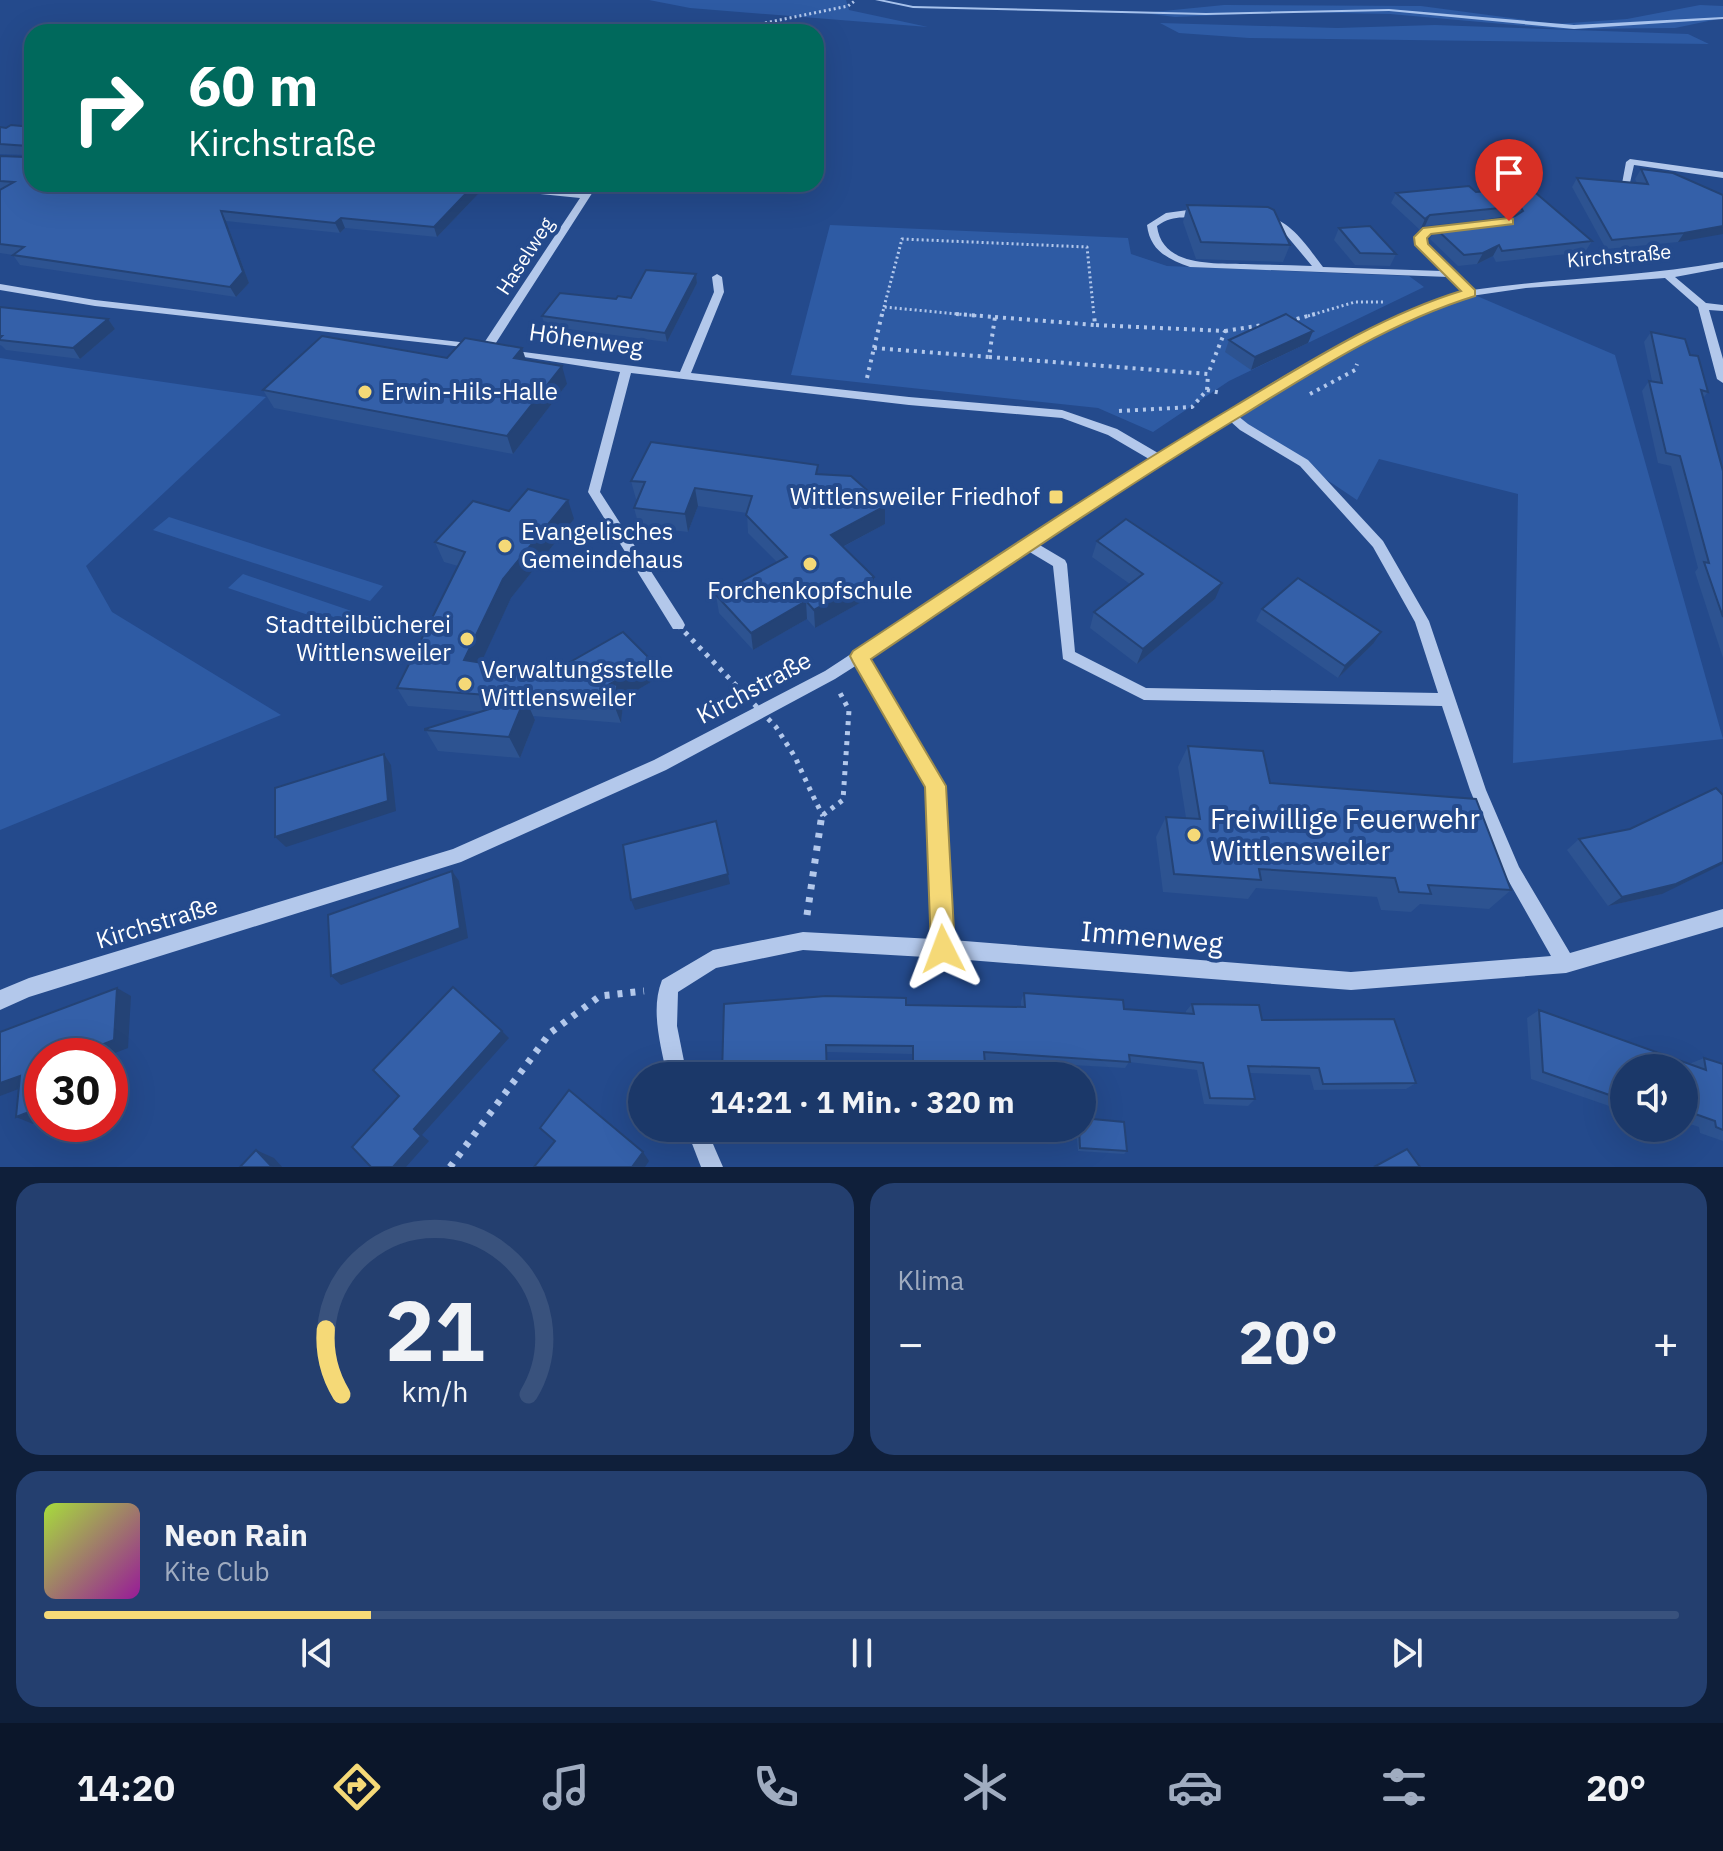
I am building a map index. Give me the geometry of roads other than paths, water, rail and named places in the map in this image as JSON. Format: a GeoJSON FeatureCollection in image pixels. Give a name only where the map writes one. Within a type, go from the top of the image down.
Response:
{"type":"FeatureCollection","features":[{"type":"Feature","properties":{"kind":"street"},"geometry":{"type":"LineString","coordinates":[[1624,187],[1630,162],[1723,175]]}},
{"type":"Feature","properties":{"kind":"street"},"geometry":{"type":"LineString","coordinates":[[547,192],[586,196]]}},
{"type":"Feature","properties":{"kind":"street","name":"Haselweg"},"geometry":{"type":"LineString","coordinates":[[486,349],[589,192]]}},
{"type":"Feature","properties":{"kind":"street"},"geometry":{"type":"LineString","coordinates":[[1221,215],[1179,212],[1161,217],[1152,225],[1152,236],[1159,248],[1173,258],[1194,265],[1451,274]]}},
{"type":"Feature","properties":{"kind":"street"},"geometry":{"type":"LineString","coordinates":[[1248,217],[1262,217],[1280,225],[1320,269]]}},
{"type":"Feature","properties":{"kind":"street"},"geometry":{"type":"LineString","coordinates":[[1468,226],[1428,231],[1421,237],[1422,245],[1470,293]]}},
{"type":"Feature","properties":{"kind":"street","name":"Kirchstraße"},"geometry":{"type":"LineString","coordinates":[[0,1000],[29,988],[455,856],[660,765],[830,675],[1158,459],[1329,356],[1427,306],[1470,293],[1526,285],[1667,275],[1723,265]]}},
{"type":"Feature","properties":{"kind":"street"},"geometry":{"type":"LineString","coordinates":[[1667,275],[1703,306],[1723,379]]}},
{"type":"Feature","properties":{"kind":"street"},"geometry":{"type":"LineString","coordinates":[[685,374],[719,292],[717,277]]}},
{"type":"Feature","properties":{"kind":"street","name":"Höhenweg"},"geometry":{"type":"LineString","coordinates":[[0,287],[110,305],[486,349],[626,369],[909,401],[1026,410],[1086,420],[1129,439],[1158,459]]}},
{"type":"Feature","properties":{"kind":"street"},"geometry":{"type":"LineString","coordinates":[[1703,306],[1723,308]]}},
{"type":"Feature","properties":{"kind":"street"},"geometry":{"type":"LineString","coordinates":[[626,369],[594,492],[678,625]]}},
{"type":"Feature","properties":{"kind":"street"},"geometry":{"type":"LineString","coordinates":[[1230,415],[1244,427],[1304,463],[1378,544],[1422,621],[1478,790],[1513,873],[1566,964]]}},
{"type":"Feature","properties":{"kind":"street"},"geometry":{"type":"LineString","coordinates":[[1029,545],[1060,564],[1068,655],[1144,694],[1449,700]]}},
{"type":"Feature","properties":{"kind":"street"},"geometry":{"type":"LineString","coordinates":[[859,656],[935,786],[943,949]]}},
{"type":"Feature","properties":{"kind":"street","name":"Immenweg"},"geometry":{"type":"LineString","coordinates":[[674,1062],[667,1026],[669,987],[713,959],[803,941],[1351,981],[1566,964],[1723,918]]}},
{"type":"Feature","properties":{"kind":"street"},"geometry":{"type":"LineString","coordinates":[[702,1142],[712,1167]]}},
{"type":"Feature","properties":{"kind":"waterway"},"geometry":{"type":"LineString","coordinates":[[877,0],[913,7],[1206,14],[1389,10],[1574,27],[1723,18]]}},
{"type":"Feature","properties":{"kind":"place","name":"Erwin-Hils-Halle"},"geometry":{"type":"Point","coordinates":[365,392]}},
{"type":"Feature","properties":{"kind":"place","name":"Wittlensweiler Friedhof"},"geometry":{"type":"Point","coordinates":[1056,497]}},
{"type":"Feature","properties":{"kind":"place","name":"Evangelisches Gemeindehaus"},"geometry":{"type":"Point","coordinates":[505,546]}},
{"type":"Feature","properties":{"kind":"place","name":"Forchenkopfschule"},"geometry":{"type":"Point","coordinates":[810,564]}},
{"type":"Feature","properties":{"kind":"place","name":"Stadtteilbücherei Wittlensweiler"},"geometry":{"type":"Point","coordinates":[467,639]}},
{"type":"Feature","properties":{"kind":"place","name":"Verwaltungsstelle Wittlensweiler"},"geometry":{"type":"Point","coordinates":[465,684]}},
{"type":"Feature","properties":{"kind":"place","name":"Freiwillige Feuerwehr Wittlensweiler"},"geometry":{"type":"Point","coordinates":[1194,835]}}]}
